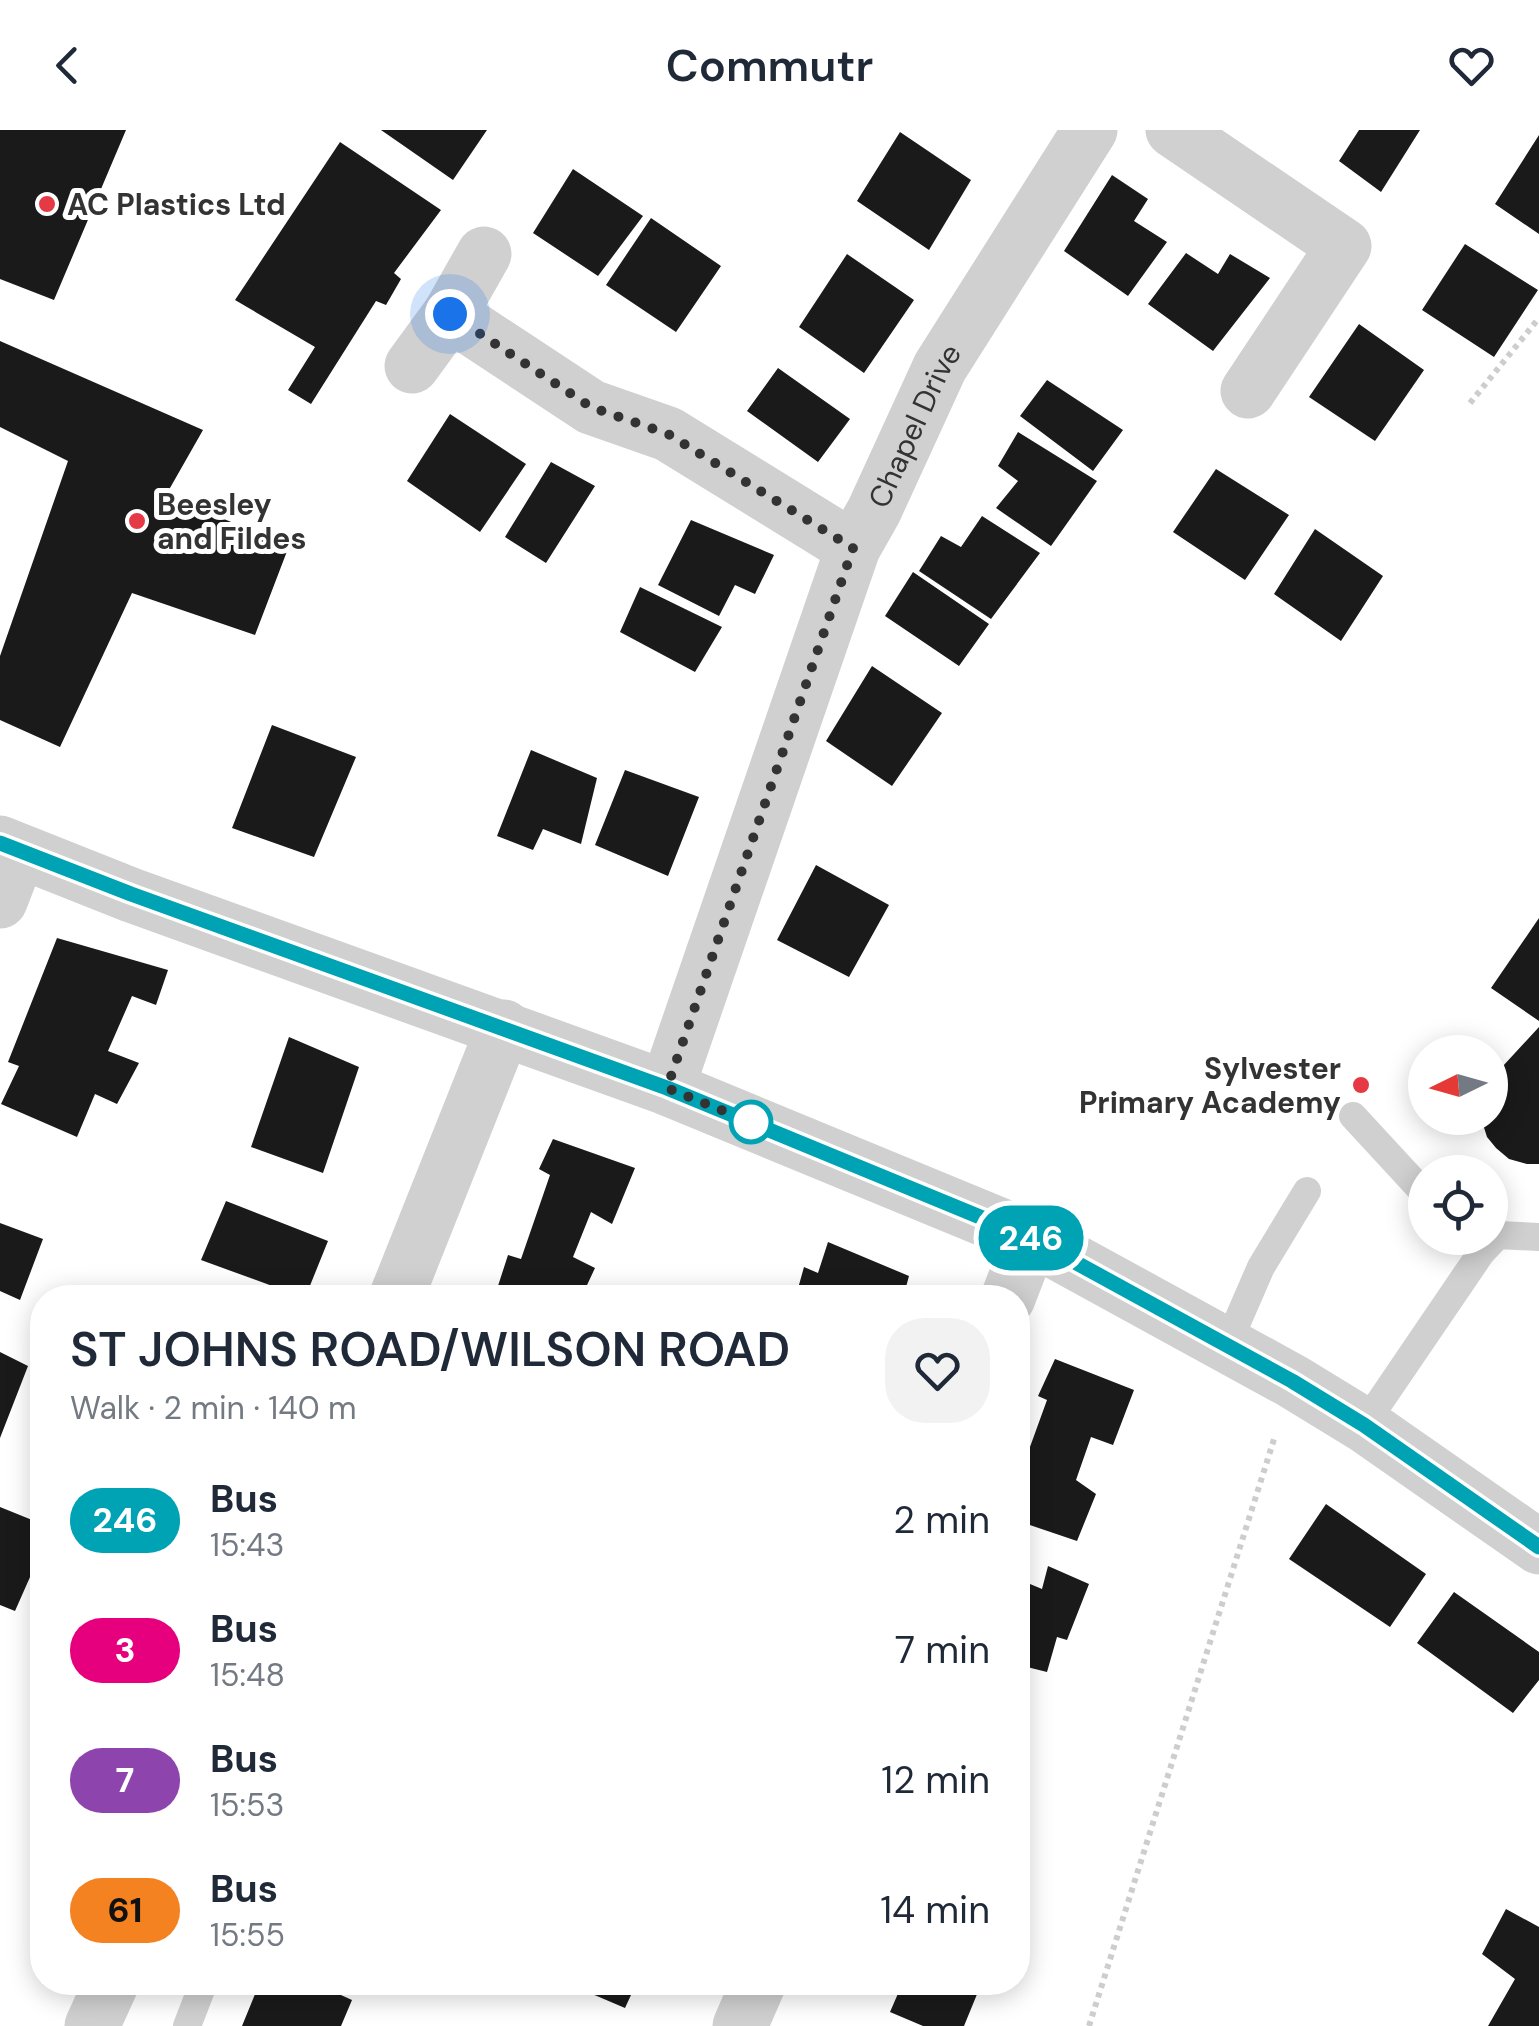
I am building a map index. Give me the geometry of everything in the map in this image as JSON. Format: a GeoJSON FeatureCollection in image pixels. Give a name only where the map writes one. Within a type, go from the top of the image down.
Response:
{"type":"FeatureCollection","features":[{"type":"Feature","properties":{"kind":"street","name":"Chapel Drive"},"geometry":{"type":"LineString","coordinates":[[667,1088],[853,548],[940,367],[1090,130]]}},
{"type":"Feature","properties":{"kind":"street"},"geometry":{"type":"LineString","coordinates":[[1172,130],[1344,246],[1248,391]]}},
{"type":"Feature","properties":{"kind":"street"},"geometry":{"type":"LineString","coordinates":[[412,366],[450,314],[484,254]]}},
{"type":"Feature","properties":{"kind":"street"},"geometry":{"type":"LineString","coordinates":[[450,314],[591,407],[668,434],[853,548]]}},
{"type":"Feature","properties":{"kind":"street"},"geometry":{"type":"LineString","coordinates":[[6,865],[504,1027],[667,1088],[1031,1238],[1292,1381],[1364,1425],[1539,1546]]}},
{"type":"Feature","properties":{"kind":"street"},"geometry":{"type":"LineString","coordinates":[[401,1285],[504,1027]]}},
{"type":"Feature","properties":{"kind":"street"},"geometry":{"type":"LineString","coordinates":[[1013,1285],[1031,1238]]}},
{"type":"Feature","properties":{"kind":"street"},"geometry":{"type":"LineString","coordinates":[[92,2026],[106,1995]]}},
{"type":"Feature","properties":{"kind":"street"},"geometry":{"type":"LineString","coordinates":[[740,2026],[753,1995]]}},
{"type":"Feature","properties":{"kind":"lane"},"geometry":{"type":"LineString","coordinates":[[1353,1116],[1408,1176]]}},
{"type":"Feature","properties":{"kind":"lane"},"geometry":{"type":"LineString","coordinates":[[1228,1343],[1261,1267],[1307,1192]]}},
{"type":"Feature","properties":{"kind":"lane"},"geometry":{"type":"LineString","coordinates":[[1508,1235],[1539,1236]]}},
{"type":"Feature","properties":{"kind":"lane"},"geometry":{"type":"LineString","coordinates":[[1364,1425],[1467,1255]]}},
{"type":"Feature","properties":{"kind":"lane"},"geometry":{"type":"LineString","coordinates":[[187,2026],[199,1995]]}},
{"type":"Feature","properties":{"kind":"path"},"geometry":{"type":"LineString","coordinates":[[1470,403],[1539,318]]}},
{"type":"Feature","properties":{"kind":"path"},"geometry":{"type":"LineString","coordinates":[[1089,2026],[1292,1381]]}},
{"type":"Feature","properties":{"kind":"building","name":"AC Plastics Ltd"},"geometry":{"type":"Polygon","coordinates":[[[0,130],[126,130],[54,300],[0,279],[0,130]]]}},
{"type":"Feature","properties":{"kind":"building"},"geometry":{"type":"Polygon","coordinates":[[[381,130],[487,130],[453,180],[381,130]]]}},
{"type":"Feature","properties":{"kind":"building"},"geometry":{"type":"Polygon","coordinates":[[[1359,130],[1420,130],[1381,192],[1339,161],[1359,130]]]}},
{"type":"Feature","properties":{"kind":"building"},"geometry":{"type":"Polygon","coordinates":[[[900,132],[971,180],[929,250],[857,201],[900,132]]]}},
{"type":"Feature","properties":{"kind":"building"},"geometry":{"type":"Polygon","coordinates":[[[1539,135],[1539,234],[1495,204],[1539,135]]]}},
{"type":"Feature","properties":{"kind":"building"},"geometry":{"type":"Polygon","coordinates":[[[340,142],[441,210],[394,273],[401,279],[386,305],[376,301],[311,404],[288,390],[315,347],[235,300],[340,142]]]}},
{"type":"Feature","properties":{"kind":"building"},"geometry":{"type":"Polygon","coordinates":[[[573,169],[643,216],[598,276],[533,233],[573,169]]]}},
{"type":"Feature","properties":{"kind":"building"},"geometry":{"type":"Polygon","coordinates":[[[1112,175],[1148,199],[1134,221],[1167,242],[1128,296],[1064,251],[1112,175]]]}},
{"type":"Feature","properties":{"kind":"building"},"geometry":{"type":"Polygon","coordinates":[[[651,218],[721,266],[676,332],[606,285],[651,218]]]}},
{"type":"Feature","properties":{"kind":"building"},"geometry":{"type":"Polygon","coordinates":[[[1465,244],[1538,290],[1494,357],[1422,310],[1465,244]]]}},
{"type":"Feature","properties":{"kind":"building"},"geometry":{"type":"Polygon","coordinates":[[[1186,253],[1218,274],[1230,254],[1270,278],[1213,351],[1148,304],[1186,253]]]}},
{"type":"Feature","properties":{"kind":"building"},"geometry":{"type":"Polygon","coordinates":[[[847,254],[914,300],[864,373],[799,327],[847,254]]]}},
{"type":"Feature","properties":{"kind":"building"},"geometry":{"type":"Polygon","coordinates":[[[1359,324],[1424,370],[1375,441],[1309,397],[1359,324]]]}},
{"type":"Feature","properties":{"kind":"building","name":"Beesley and Fildes"},"geometry":{"type":"Polygon","coordinates":[[[0,341],[203,430],[166,495],[289,546],[255,635],[132,593],[60,747],[0,720],[0,656],[68,461],[0,427],[0,341]]]}},
{"type":"Feature","properties":{"kind":"building"},"geometry":{"type":"Polygon","coordinates":[[[778,368],[850,419],[818,462],[747,411],[778,368]]]}},
{"type":"Feature","properties":{"kind":"building"},"geometry":{"type":"Polygon","coordinates":[[[1047,380],[1123,430],[1093,471],[1020,416],[1047,380]]]}},
{"type":"Feature","properties":{"kind":"building"},"geometry":{"type":"Polygon","coordinates":[[[450,414],[526,464],[480,532],[407,481],[450,414]]]}},
{"type":"Feature","properties":{"kind":"building"},"geometry":{"type":"Polygon","coordinates":[[[1018,432],[1097,481],[1051,546],[996,508],[1018,481],[998,466],[1018,432]]]}},
{"type":"Feature","properties":{"kind":"building"},"geometry":{"type":"Polygon","coordinates":[[[551,462],[595,486],[546,563],[505,537],[551,462]]]}},
{"type":"Feature","properties":{"kind":"building"},"geometry":{"type":"Polygon","coordinates":[[[1216,469],[1289,515],[1245,580],[1173,532],[1216,469]]]}},
{"type":"Feature","properties":{"kind":"building"},"geometry":{"type":"Polygon","coordinates":[[[982,516],[1040,553],[991,619],[919,571],[941,536],[961,547],[982,516]]]}},
{"type":"Feature","properties":{"kind":"building"},"geometry":{"type":"Polygon","coordinates":[[[691,520],[774,555],[755,594],[735,585],[719,616],[658,585],[691,520]]]}},
{"type":"Feature","properties":{"kind":"building"},"geometry":{"type":"Polygon","coordinates":[[[1315,529],[1383,576],[1341,641],[1274,594],[1315,529]]]}},
{"type":"Feature","properties":{"kind":"building"},"geometry":{"type":"Polygon","coordinates":[[[913,572],[989,624],[959,666],[885,616],[913,572]]]}},
{"type":"Feature","properties":{"kind":"building"},"geometry":{"type":"Polygon","coordinates":[[[640,587],[722,627],[695,672],[620,632],[640,587]]]}},
{"type":"Feature","properties":{"kind":"building"},"geometry":{"type":"Polygon","coordinates":[[[872,666],[942,713],[892,786],[826,741],[872,666]]]}},
{"type":"Feature","properties":{"kind":"building"},"geometry":{"type":"Polygon","coordinates":[[[272,725],[356,757],[314,857],[232,828],[272,725]]]}},
{"type":"Feature","properties":{"kind":"building"},"geometry":{"type":"Polygon","coordinates":[[[531,750],[597,778],[581,844],[543,829],[533,850],[497,836],[531,750]]]}},
{"type":"Feature","properties":{"kind":"building"},"geometry":{"type":"Polygon","coordinates":[[[625,770],[699,797],[668,876],[595,845],[625,770]]]}},
{"type":"Feature","properties":{"kind":"building"},"geometry":{"type":"Polygon","coordinates":[[[816,865],[889,905],[849,977],[777,940],[816,865]]]}},
{"type":"Feature","properties":{"kind":"building"},"geometry":{"type":"Polygon","coordinates":[[[1539,918],[1539,1021],[1491,988],[1539,918]]]}},
{"type":"Feature","properties":{"kind":"building"},"geometry":{"type":"Polygon","coordinates":[[[57,938],[168,970],[156,1005],[132,996],[108,1051],[139,1063],[117,1104],[95,1094],[77,1137],[1,1104],[19,1066],[8,1062],[57,938]]]}},
{"type":"Feature","properties":{"kind":"building"},"geometry":{"type":"Polygon","coordinates":[[[1539,1027],[1539,1164],[1509,1159],[1486,1135],[1508,1135],[1508,1061],[1539,1027]]]}},
{"type":"Feature","properties":{"kind":"building"},"geometry":{"type":"Polygon","coordinates":[[[289,1037],[359,1067],[323,1173],[251,1147],[289,1037]]]}},
{"type":"Feature","properties":{"kind":"building"},"geometry":{"type":"Polygon","coordinates":[[[553,1139],[635,1168],[612,1224],[591,1212],[573,1257],[595,1268],[587,1285],[498,1285],[508,1255],[521,1259],[550,1175],[539,1169],[553,1139]]]}},
{"type":"Feature","properties":{"kind":"building"},"geometry":{"type":"Polygon","coordinates":[[[226,1201],[328,1241],[310,1285],[269,1285],[201,1260],[226,1201]]]}},
{"type":"Feature","properties":{"kind":"building"},"geometry":{"type":"Polygon","coordinates":[[[0,1223],[43,1239],[20,1300],[0,1291],[0,1223]]]}},
{"type":"Feature","properties":{"kind":"building"},"geometry":{"type":"Polygon","coordinates":[[[828,1242],[909,1276],[907,1285],[799,1285],[804,1267],[818,1273],[828,1242]]]}},
{"type":"Feature","properties":{"kind":"building"},"geometry":{"type":"Polygon","coordinates":[[[0,1352],[28,1366],[0,1438],[0,1352]]]}},
{"type":"Feature","properties":{"kind":"building"},"geometry":{"type":"Polygon","coordinates":[[[1055,1359],[1134,1390],[1113,1445],[1091,1437],[1076,1480],[1096,1494],[1077,1541],[1030,1525],[1030,1447],[1047,1400],[1038,1396],[1055,1359]]]}},
{"type":"Feature","properties":{"kind":"building"},"geometry":{"type":"Polygon","coordinates":[[[1326,1504],[1426,1574],[1390,1627],[1289,1559],[1326,1504]]]}},
{"type":"Feature","properties":{"kind":"building"},"geometry":{"type":"Polygon","coordinates":[[[0,1507],[30,1519],[30,1577],[15,1611],[0,1605],[0,1507]]]}},
{"type":"Feature","properties":{"kind":"building"},"geometry":{"type":"Polygon","coordinates":[[[1048,1566],[1089,1584],[1067,1640],[1057,1637],[1047,1672],[1030,1668],[1030,1584],[1042,1589],[1048,1566]]]}},
{"type":"Feature","properties":{"kind":"building"},"geometry":{"type":"Polygon","coordinates":[[[1454,1592],[1539,1652],[1539,1680],[1513,1713],[1417,1643],[1454,1592]]]}},
{"type":"Feature","properties":{"kind":"building"},"geometry":{"type":"Polygon","coordinates":[[[1506,1909],[1539,1927],[1539,2026],[1488,2026],[1515,1979],[1482,1954],[1506,1909]]]}},
{"type":"Feature","properties":{"kind":"building"},"geometry":{"type":"Polygon","coordinates":[[[255,1995],[341,1995],[352,2000],[341,2026],[242,2026],[255,1995]]]}},
{"type":"Feature","properties":{"kind":"building"},"geometry":{"type":"Polygon","coordinates":[[[594,1995],[631,1995],[625,2008],[594,1995]]]}},
{"type":"Feature","properties":{"kind":"building"},"geometry":{"type":"Polygon","coordinates":[[[897,1995],[977,1995],[964,2026],[923,2026],[890,2012],[897,1995]]]}},
{"type":"Feature","properties":{"kind":"bus line","name":"246"},"geometry":{"type":"LineString","coordinates":[[0,843],[667,1088],[1031,1238],[1292,1381],[1364,1425],[1539,1547]]}},
{"type":"Feature","properties":{"kind":"place","name":"AC Plastics Ltd"},"geometry":{"type":"Point","coordinates":[47,204]}},
{"type":"Feature","properties":{"kind":"place","name":"Beesley and Fildes"},"geometry":{"type":"Point","coordinates":[137,521]}},
{"type":"Feature","properties":{"kind":"place","name":"Sylvester Primary Academy"},"geometry":{"type":"Point","coordinates":[1361,1085]}},
{"type":"Feature","properties":{"kind":"route"},"geometry":{"type":"LineString","coordinates":[[450,314],[591,407],[668,434],[853,548],[667,1088],[751,1122]]}}]}
